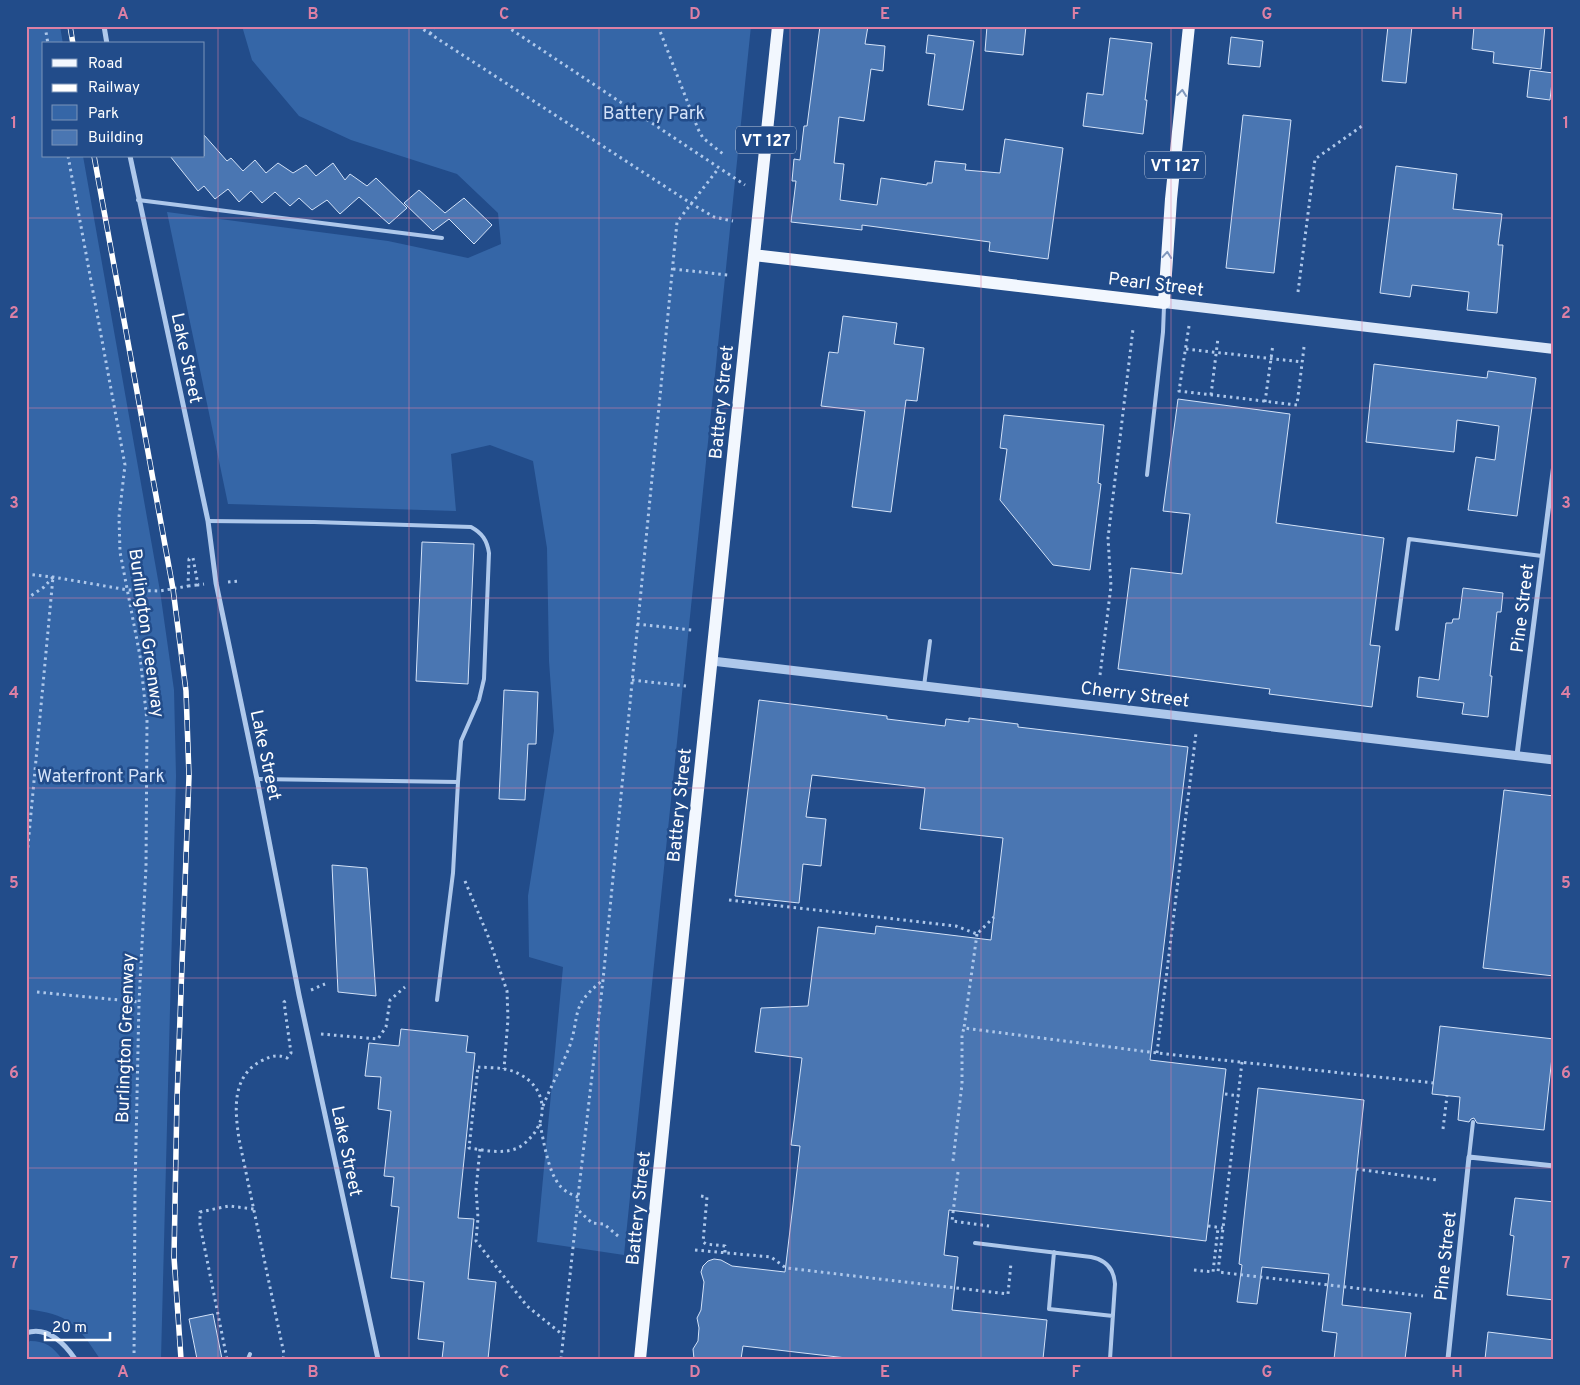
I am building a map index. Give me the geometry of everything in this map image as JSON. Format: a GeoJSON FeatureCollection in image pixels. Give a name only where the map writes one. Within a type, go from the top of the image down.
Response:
{"type":"FeatureCollection","features":[{"type":"Feature","properties":{"kind":"main road","name":"VT 127"},"geometry":{"type":"LineString","coordinates":[[754,255],[778,26]]}},
{"type":"Feature","properties":{"kind":"main road","name":"VT 127"},"geometry":{"type":"LineString","coordinates":[[1164,303],[1171,200],[1189,26]]}},
{"type":"Feature","properties":{"kind":"main road","name":"Pearl Street"},"geometry":{"type":"LineString","coordinates":[[754,255],[1554,349]]}},
{"type":"Feature","properties":{"kind":"main road","name":"Battery Street"},"geometry":{"type":"LineString","coordinates":[[640,1359],[754,255]]}},
{"type":"Feature","properties":{"kind":"street"},"geometry":{"type":"LineString","coordinates":[[104,26],[107,42]]}},
{"type":"Feature","properties":{"kind":"street","name":"Lake Street"},"geometry":{"type":"LineString","coordinates":[[130,158],[208,521],[216,583],[299,995],[378,1359]]}},
{"type":"Feature","properties":{"kind":"street","name":"Pine Street"},"geometry":{"type":"LineString","coordinates":[[1517,755],[1554,464]]}},
{"type":"Feature","properties":{"kind":"street","name":"Cherry Street"},"geometry":{"type":"LineString","coordinates":[[712,660],[1554,760]]}},
{"type":"Feature","properties":{"kind":"street"},"geometry":{"type":"LineString","coordinates":[[1469,1157],[1554,1166]]}},
{"type":"Feature","properties":{"kind":"street","name":"Pine Street"},"geometry":{"type":"LineString","coordinates":[[1448,1359],[1469,1157]]}},
{"type":"Feature","properties":{"kind":"street"},"geometry":{"type":"LineString","coordinates":[[26,1333],[42,1332],[49,1334],[68,1348],[74,1359]]}},
{"type":"Feature","properties":{"kind":"lane"},"geometry":{"type":"LineString","coordinates":[[138,200],[442,238]]}},
{"type":"Feature","properties":{"kind":"lane"},"geometry":{"type":"LineString","coordinates":[[1147,476],[1163,332],[1164,303]]}},
{"type":"Feature","properties":{"kind":"lane"},"geometry":{"type":"LineString","coordinates":[[208,521],[471,526],[480,532],[487,542],[489,553],[484,679],[479,700],[461,741],[453,873],[437,1000]]}},
{"type":"Feature","properties":{"kind":"lane"},"geometry":{"type":"LineString","coordinates":[[1397,629],[1410,540],[1542,556]]}},
{"type":"Feature","properties":{"kind":"lane"},"geometry":{"type":"LineString","coordinates":[[924,686],[930,641]]}},
{"type":"Feature","properties":{"kind":"lane"},"geometry":{"type":"LineString","coordinates":[[257,779],[458,782]]}},
{"type":"Feature","properties":{"kind":"lane"},"geometry":{"type":"LineString","coordinates":[[1469,1157],[1473,1122]]}},
{"type":"Feature","properties":{"kind":"lane"},"geometry":{"type":"LineString","coordinates":[[975,1243],[1099,1258],[1106,1262],[1115,1277],[1110,1359]]}},
{"type":"Feature","properties":{"kind":"lane"},"geometry":{"type":"LineString","coordinates":[[1054,1252],[1049,1309],[1113,1316]]}},
{"type":"Feature","properties":{"kind":"lane"},"geometry":{"type":"LineString","coordinates":[[248,1359],[250,1354]]}},
{"type":"Feature","properties":{"kind":"path"},"geometry":{"type":"LineString","coordinates":[[45,26],[48,42]]}},
{"type":"Feature","properties":{"kind":"path"},"geometry":{"type":"LineString","coordinates":[[418,26],[692,204],[714,217],[733,221]]}},
{"type":"Feature","properties":{"kind":"path"},"geometry":{"type":"LineString","coordinates":[[430,34],[435,26]]}},
{"type":"Feature","properties":{"kind":"path"},"geometry":{"type":"LineString","coordinates":[[506,26],[718,169],[760,194]]}},
{"type":"Feature","properties":{"kind":"path"},"geometry":{"type":"LineString","coordinates":[[658,26],[698,129],[703,138],[723,154]]}},
{"type":"Feature","properties":{"kind":"path"},"geometry":{"type":"LineString","coordinates":[[1298,292],[1315,159],[1362,126]]}},
{"type":"Feature","properties":{"kind":"path","name":"Burlington Greenway"},"geometry":{"type":"LineString","coordinates":[[68,158],[124,465],[119,517],[120,552],[140,656],[147,721],[146,867],[139,1002],[135,1191],[134,1359]]}},
{"type":"Feature","properties":{"kind":"path"},"geometry":{"type":"LineString","coordinates":[[561,1359],[603,980],[677,222],[718,169]]}},
{"type":"Feature","properties":{"kind":"path"},"geometry":{"type":"LineString","coordinates":[[673,269],[728,275]]}},
{"type":"Feature","properties":{"kind":"path"},"geometry":{"type":"LineString","coordinates":[[1189,326],[1179,391],[1297,406],[1304,347]]}},
{"type":"Feature","properties":{"kind":"path"},"geometry":{"type":"LineString","coordinates":[[1100,675],[1111,586],[1108,538],[1133,329]]}},
{"type":"Feature","properties":{"kind":"path"},"geometry":{"type":"LineString","coordinates":[[1211,395],[1218,338]]}},
{"type":"Feature","properties":{"kind":"path"},"geometry":{"type":"LineString","coordinates":[[1265,402],[1273,344]]}},
{"type":"Feature","properties":{"kind":"path"},"geometry":{"type":"LineString","coordinates":[[1186,350],[1302,362]]}},
{"type":"Feature","properties":{"kind":"path"},"geometry":{"type":"LineString","coordinates":[[188,586],[190,559],[193,558],[198,585]]}},
{"type":"Feature","properties":{"kind":"path"},"geometry":{"type":"LineString","coordinates":[[26,574],[128,590],[160,591],[239,581]]}},
{"type":"Feature","properties":{"kind":"path"},"geometry":{"type":"LineString","coordinates":[[26,599],[44,587],[53,577]]}},
{"type":"Feature","properties":{"kind":"path"},"geometry":{"type":"LineString","coordinates":[[26,867],[53,577]]}},
{"type":"Feature","properties":{"kind":"path"},"geometry":{"type":"LineString","coordinates":[[637,624],[692,630]]}},
{"type":"Feature","properties":{"kind":"path"},"geometry":{"type":"LineString","coordinates":[[632,680],[686,686]]}},
{"type":"Feature","properties":{"kind":"path"},"geometry":{"type":"LineString","coordinates":[[1157,1053],[1198,718]]}},
{"type":"Feature","properties":{"kind":"path"},"geometry":{"type":"LineString","coordinates":[[453,873],[466,881],[507,990],[508,1019],[504,1069]]}},
{"type":"Feature","properties":{"kind":"path"},"geometry":{"type":"LineString","coordinates":[[729,900],[956,926],[977,934]]}},
{"type":"Feature","properties":{"kind":"path"},"geometry":{"type":"LineString","coordinates":[[953,1161],[962,1084],[962,1036],[977,934],[994,917]]}},
{"type":"Feature","properties":{"kind":"path"},"geometry":{"type":"LineString","coordinates":[[578,1198],[562,1188],[557,1181],[550,1165],[540,1123],[543,1106],[570,1045],[577,1009],[588,992],[603,980]]}},
{"type":"Feature","properties":{"kind":"path"},"geometry":{"type":"LineString","coordinates":[[283,1359],[284,1354],[238,1133],[235,1108],[237,1091],[245,1075],[256,1064],[270,1056],[279,1055],[287,1058],[291,1053],[284,1002],[325,984]]}},
{"type":"Feature","properties":{"kind":"path"},"geometry":{"type":"LineString","coordinates":[[308,1034],[378,1040],[386,1027],[390,1000],[405,987]]}},
{"type":"Feature","properties":{"kind":"path"},"geometry":{"type":"LineString","coordinates":[[38,992],[139,1002]]}},
{"type":"Feature","properties":{"kind":"path"},"geometry":{"type":"LineString","coordinates":[[964,1028],[1157,1053],[1434,1083]]}},
{"type":"Feature","properties":{"kind":"path"},"geometry":{"type":"LineString","coordinates":[[1242,1062],[1218,1272],[1423,1296]]}},
{"type":"Feature","properties":{"kind":"path"},"geometry":{"type":"LineString","coordinates":[[540,1123],[529,1139],[515,1149],[504,1151],[469,1148],[478,1067],[504,1069],[520,1074],[530,1080],[537,1089],[543,1106]]}},
{"type":"Feature","properties":{"kind":"path"},"geometry":{"type":"LineString","coordinates":[[1224,1094],[1239,1096]]}},
{"type":"Feature","properties":{"kind":"path"},"geometry":{"type":"LineString","coordinates":[[1443,1129],[1447,1096]]}},
{"type":"Feature","properties":{"kind":"path"},"geometry":{"type":"LineString","coordinates":[[480,1149],[476,1189],[478,1218],[476,1241],[526,1306],[563,1335]]}},
{"type":"Feature","properties":{"kind":"path"},"geometry":{"type":"LineString","coordinates":[[1356,1169],[1437,1180]]}},
{"type":"Feature","properties":{"kind":"path"},"geometry":{"type":"LineString","coordinates":[[958,1172],[952,1221],[989,1226]]}},
{"type":"Feature","properties":{"kind":"path"},"geometry":{"type":"LineString","coordinates":[[701,1196],[707,1197],[703,1242],[725,1246],[725,1253]]}},
{"type":"Feature","properties":{"kind":"path"},"geometry":{"type":"LineString","coordinates":[[227,1359],[200,1225],[200,1212],[229,1206],[254,1209]]}},
{"type":"Feature","properties":{"kind":"path"},"geometry":{"type":"LineString","coordinates":[[578,1209],[592,1223],[604,1224],[618,1236]]}},
{"type":"Feature","properties":{"kind":"path"},"geometry":{"type":"LineString","coordinates":[[1208,1226],[1224,1228]]}},
{"type":"Feature","properties":{"kind":"path"},"geometry":{"type":"LineString","coordinates":[[1194,1270],[1213,1272],[1218,1228]]}},
{"type":"Feature","properties":{"kind":"path"},"geometry":{"type":"LineString","coordinates":[[695,1250],[771,1257],[786,1268],[1008,1294],[1011,1264]]}},
{"type":"Feature","properties":{"kind":"green space","name":"Waterfront Park"},"geometry":{"type":"Polygon","coordinates":[[[26,26],[60,26],[63,42],[42,42],[42,158],[83,158],[160,591],[174,690],[176,776],[161,1359],[100,1359],[85,1337],[70,1323],[52,1314],[26,1309],[26,26]]]}},
{"type":"Feature","properties":{"kind":"green space","name":"Battery Park"},"geometry":{"type":"Polygon","coordinates":[[[242,26],[751,26],[624,1255],[537,1242],[563,967],[529,957],[528,896],[554,731],[549,661],[547,548],[533,461],[490,445],[451,454],[456,511],[228,504],[167,212],[388,241],[468,258],[501,244],[498,213],[457,174],[351,140],[299,116],[252,60],[242,26]]]}},
{"type":"Feature","properties":{"kind":"green space"},"geometry":{"type":"Polygon","coordinates":[[[30,1341],[40,1342],[49,1346],[62,1359],[26,1359],[26,1344],[30,1341]]]}},
{"type":"Feature","properties":{"kind":"building"},"geometry":{"type":"Polygon","coordinates":[[[820,26],[868,26],[865,44],[885,46],[883,71],[871,69],[864,121],[839,117],[834,163],[844,164],[840,200],[877,205],[881,178],[927,185],[927,183],[932,183],[935,161],[966,164],[965,170],[1000,173],[1005,139],[1063,148],[1048,259],[989,251],[990,242],[862,225],[862,230],[791,222],[796,181],[792,181],[794,159],[800,160],[804,126],[807,126],[820,26]]]}},
{"type":"Feature","properties":{"kind":"building"},"geometry":{"type":"Polygon","coordinates":[[[987,26],[1026,26],[1023,55],[985,51],[987,26]]]}},
{"type":"Feature","properties":{"kind":"building"},"geometry":{"type":"Polygon","coordinates":[[[1388,26],[1412,26],[1406,83],[1382,81],[1388,26]]]}},
{"type":"Feature","properties":{"kind":"building"},"geometry":{"type":"Polygon","coordinates":[[[1474,26],[1545,26],[1541,69],[1493,63],[1494,52],[1472,49],[1474,26]]]}},
{"type":"Feature","properties":{"kind":"building"},"geometry":{"type":"Polygon","coordinates":[[[928,35],[974,41],[963,110],[928,105],[935,54],[926,53],[928,35]]]}},
{"type":"Feature","properties":{"kind":"building"},"geometry":{"type":"Polygon","coordinates":[[[1231,37],[1263,41],[1260,67],[1228,64],[1231,37]]]}},
{"type":"Feature","properties":{"kind":"building"},"geometry":{"type":"Polygon","coordinates":[[[1110,38],[1152,43],[1143,134],[1083,126],[1087,93],[1103,95],[1110,38]]]}},
{"type":"Feature","properties":{"kind":"building"},"geometry":{"type":"Polygon","coordinates":[[[1530,70],[1553,73],[1550,100],[1527,97],[1530,70]]]}},
{"type":"Feature","properties":{"kind":"building"},"geometry":{"type":"Polygon","coordinates":[[[1243,115],[1291,120],[1274,273],[1226,268],[1243,115]]]}},
{"type":"Feature","properties":{"kind":"building"},"geometry":{"type":"Polygon","coordinates":[[[205,136],[227,161],[231,158],[243,171],[255,160],[266,173],[278,163],[293,173],[306,165],[316,176],[333,163],[345,180],[350,174],[367,186],[376,178],[407,208],[389,224],[359,197],[340,214],[327,200],[312,210],[299,198],[290,206],[275,192],[262,203],[251,191],[239,202],[228,189],[215,199],[204,186],[198,191],[172,158],[205,158],[205,136]]]}},
{"type":"Feature","properties":{"kind":"building"},"geometry":{"type":"Polygon","coordinates":[[[1396,166],[1457,174],[1453,209],[1502,214],[1498,245],[1503,245],[1497,313],[1467,310],[1469,292],[1412,285],[1410,297],[1380,293],[1396,166]]]}},
{"type":"Feature","properties":{"kind":"building"},"geometry":{"type":"Polygon","coordinates":[[[419,190],[445,213],[464,198],[492,225],[474,244],[449,219],[433,231],[404,203],[419,190]]]}},
{"type":"Feature","properties":{"kind":"building"},"geometry":{"type":"Polygon","coordinates":[[[843,316],[897,323],[894,344],[924,348],[917,401],[906,400],[891,512],[852,507],[865,411],[821,406],[829,352],[838,353],[843,316]]]}},
{"type":"Feature","properties":{"kind":"building"},"geometry":{"type":"Polygon","coordinates":[[[1374,364],[1487,378],[1488,371],[1536,378],[1517,516],[1468,510],[1476,457],[1495,460],[1499,426],[1457,420],[1454,452],[1366,442],[1374,364]]]}},
{"type":"Feature","properties":{"kind":"building"},"geometry":{"type":"Polygon","coordinates":[[[1178,399],[1290,414],[1276,523],[1384,538],[1370,645],[1380,646],[1372,707],[1269,694],[1270,689],[1118,669],[1131,568],[1182,574],[1190,514],[1163,511],[1178,399]]]}},
{"type":"Feature","properties":{"kind":"building"},"geometry":{"type":"Polygon","coordinates":[[[1004,415],[1104,425],[1098,483],[1101,484],[1090,570],[1053,565],[1000,500],[1007,449],[1000,448],[1004,415]]]}},
{"type":"Feature","properties":{"kind":"building"},"geometry":{"type":"Polygon","coordinates":[[[422,542],[474,544],[468,684],[416,681],[422,542]]]}},
{"type":"Feature","properties":{"kind":"building"},"geometry":{"type":"Polygon","coordinates":[[[1463,588],[1503,593],[1501,612],[1497,612],[1490,676],[1492,676],[1488,717],[1462,714],[1464,703],[1417,697],[1419,677],[1439,680],[1446,623],[1452,623],[1453,619],[1459,619],[1463,588]]]}},
{"type":"Feature","properties":{"kind":"building"},"geometry":{"type":"Polygon","coordinates":[[[504,690],[538,692],[536,744],[528,744],[525,800],[499,799],[504,690]]]}},
{"type":"Feature","properties":{"kind":"building"},"geometry":{"type":"Polygon","coordinates":[[[759,700],[887,716],[887,719],[945,726],[946,719],[969,722],[969,718],[1018,724],[1018,727],[1188,747],[1150,1060],[1226,1069],[1206,1241],[949,1210],[944,1255],[958,1257],[952,1310],[1047,1320],[1043,1359],[855,1359],[743,1346],[741,1359],[694,1359],[693,1349],[698,1341],[699,1328],[697,1318],[701,1310],[704,1282],[701,1272],[703,1266],[708,1261],[714,1259],[721,1260],[732,1266],[785,1272],[800,1146],[791,1145],[802,1058],[755,1052],[761,1008],[808,1006],[818,927],[875,934],[876,926],[991,940],[1003,838],[920,829],[925,788],[812,775],[806,817],[826,819],[821,866],[803,864],[799,903],[735,896],[759,700]]]}},
{"type":"Feature","properties":{"kind":"building"},"geometry":{"type":"Polygon","coordinates":[[[1504,790],[1554,796],[1554,976],[1483,968],[1504,790]]]}},
{"type":"Feature","properties":{"kind":"building"},"geometry":{"type":"Polygon","coordinates":[[[332,865],[367,868],[376,996],[338,992],[332,865]]]}},
{"type":"Feature","properties":{"kind":"building"},"geometry":{"type":"Polygon","coordinates":[[[1440,1026],[1554,1039],[1544,1130],[1477,1123],[1474,1118],[1469,1122],[1458,1120],[1460,1097],[1432,1094],[1440,1026]]]}},
{"type":"Feature","properties":{"kind":"building"},"geometry":{"type":"Polygon","coordinates":[[[401,1029],[468,1036],[466,1052],[475,1053],[458,1218],[474,1219],[468,1279],[496,1282],[488,1359],[442,1359],[444,1342],[418,1339],[424,1282],[391,1278],[399,1207],[391,1206],[394,1177],[384,1176],[391,1111],[378,1109],[381,1077],[365,1076],[369,1043],[399,1046],[401,1029]]]}},
{"type":"Feature","properties":{"kind":"building"},"geometry":{"type":"Polygon","coordinates":[[[1258,1088],[1364,1100],[1342,1305],[1411,1313],[1405,1359],[1334,1359],[1337,1333],[1322,1331],[1329,1274],[1262,1267],[1257,1304],[1237,1302],[1242,1265],[1239,1264],[1258,1088]]]}},
{"type":"Feature","properties":{"kind":"building"},"geometry":{"type":"Polygon","coordinates":[[[1515,1198],[1554,1202],[1554,1300],[1507,1295],[1514,1236],[1510,1235],[1515,1198]]]}},
{"type":"Feature","properties":{"kind":"building"},"geometry":{"type":"Polygon","coordinates":[[[213,1314],[222,1359],[197,1359],[189,1319],[213,1314]]]}},
{"type":"Feature","properties":{"kind":"building"},"geometry":{"type":"Polygon","coordinates":[[[1488,1332],[1554,1340],[1554,1359],[1485,1359],[1488,1332]]]}},
{"type":"Feature","properties":{"kind":"railway"},"geometry":{"type":"LineString","coordinates":[[70,26],[73,42]]}},
{"type":"Feature","properties":{"kind":"railway"},"geometry":{"type":"LineString","coordinates":[[94,158],[173,589],[186,691],[189,776],[177,1099],[174,1257],[181,1359]]}}]}
